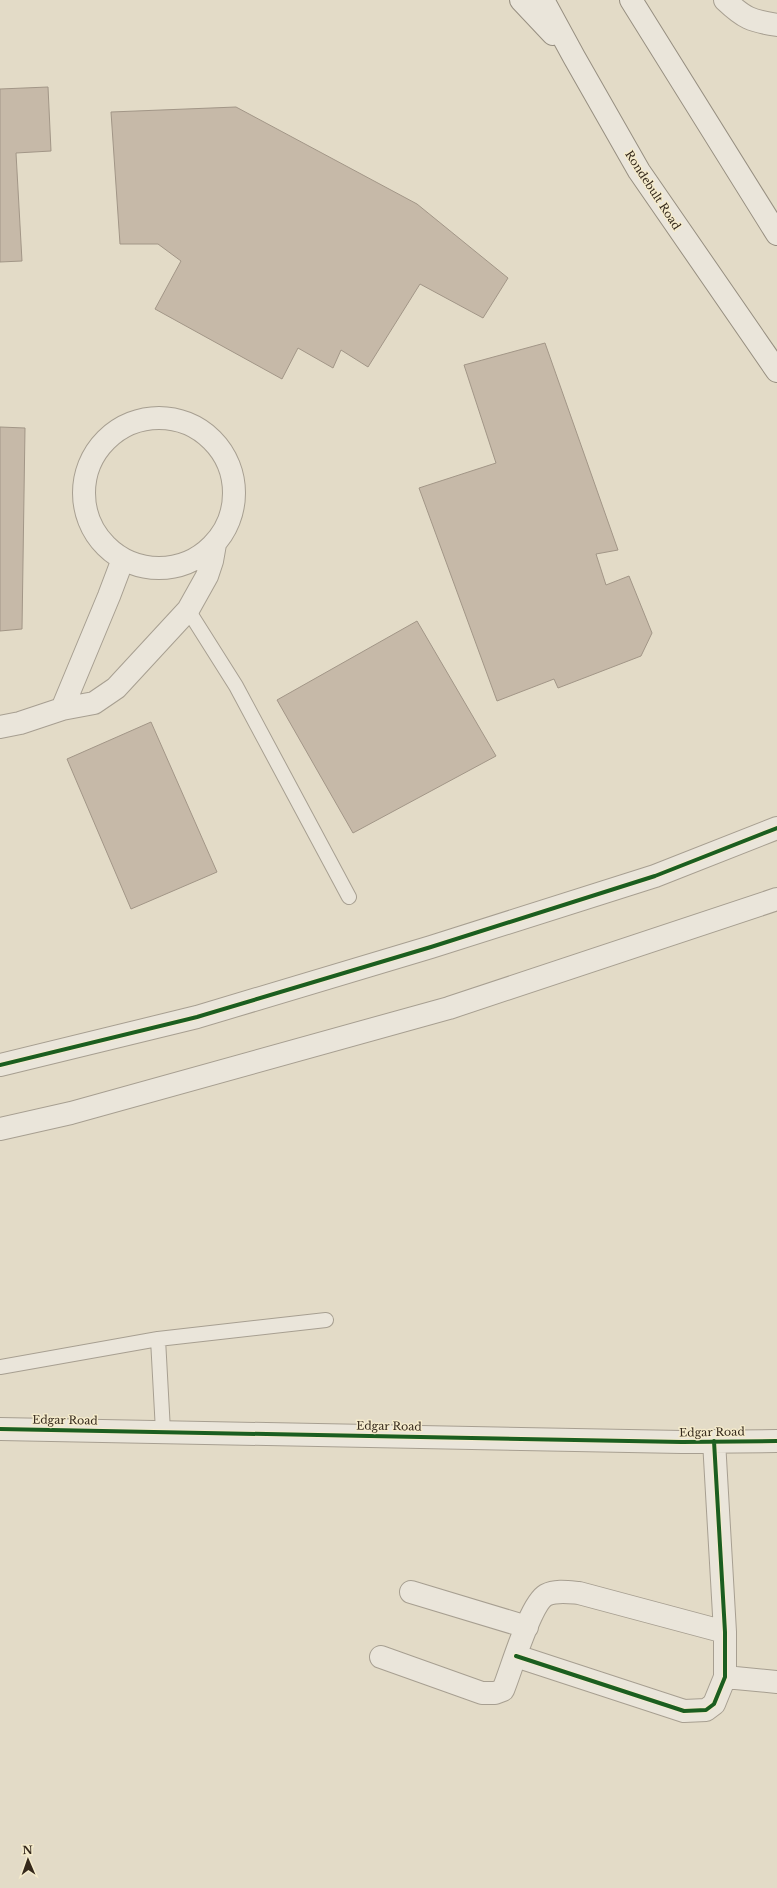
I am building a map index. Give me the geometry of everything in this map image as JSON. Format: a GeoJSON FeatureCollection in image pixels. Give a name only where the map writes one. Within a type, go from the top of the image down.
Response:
{"type":"FeatureCollection","features":[{"type":"Feature","properties":{"kind":"street"},"geometry":{"type":"LineString","coordinates":[[521,0],[574,57]]}},
{"type":"Feature","properties":{"kind":"street","name":"Rondebult Road"},"geometry":{"type":"LineString","coordinates":[[543,0],[639,172],[777,371]]}},
{"type":"Feature","properties":{"kind":"street"},"geometry":{"type":"LineString","coordinates":[[631,0],[777,234]]}},
{"type":"Feature","properties":{"kind":"street"},"geometry":{"type":"LineString","coordinates":[[725,0],[742,16],[762,23],[777,25]]}},
{"type":"Feature","properties":{"kind":"street"},"geometry":{"type":"LineString","coordinates":[[147,418],[170,418],[193,425],[212,439],[226,457],[233,479],[234,502],[228,524],[215,544],[199,557],[181,564],[161,568],[142,566],[123,559],[104,544],[91,525],[84,503],[85,480],[92,458],[106,439],[125,426],[147,418]]}},
{"type":"Feature","properties":{"kind":"street"},"geometry":{"type":"LineString","coordinates":[[0,727],[20,723],[62,709],[94,703],[116,688],[188,610],[207,576],[212,561],[215,544]]}},
{"type":"Feature","properties":{"kind":"street"},"geometry":{"type":"LineString","coordinates":[[62,709],[123,559]]}},
{"type":"Feature","properties":{"kind":"street"},"geometry":{"type":"LineString","coordinates":[[0,1065],[197,1017],[431,947],[655,876],[777,828]]}},
{"type":"Feature","properties":{"kind":"street"},"geometry":{"type":"LineString","coordinates":[[0,1129],[71,1113],[449,1008],[777,899]]}},
{"type":"Feature","properties":{"kind":"street","name":"Edgar Road"},"geometry":{"type":"LineString","coordinates":[[0,1429],[682,1442],[714,1440],[777,1441]]}},
{"type":"Feature","properties":{"kind":"street"},"geometry":{"type":"LineString","coordinates":[[516,1656],[684,1711],[706,1710],[714,1704],[725,1677],[725,1632],[714,1440]]}},
{"type":"Feature","properties":{"kind":"street"},"geometry":{"type":"LineString","coordinates":[[412,1592],[526,1627]]}},
{"type":"Feature","properties":{"kind":"street"},"geometry":{"type":"LineString","coordinates":[[381,1657],[482,1693],[503,1690],[526,1627],[538,1602],[546,1595],[557,1592],[579,1593],[725,1632]]}},
{"type":"Feature","properties":{"kind":"street"},"geometry":{"type":"LineString","coordinates":[[725,1677],[777,1682]]}},
{"type":"Feature","properties":{"kind":"lane"},"geometry":{"type":"LineString","coordinates":[[188,610],[236,686],[349,897]]}},
{"type":"Feature","properties":{"kind":"lane"},"geometry":{"type":"LineString","coordinates":[[0,1366],[158,1339],[326,1320]]}},
{"type":"Feature","properties":{"kind":"lane"},"geometry":{"type":"LineString","coordinates":[[158,1339],[163,1431]]}},
{"type":"Feature","properties":{"kind":"building"},"geometry":{"type":"Polygon","coordinates":[[[48,87],[51,151],[16,153],[22,261],[0,262],[0,89],[48,87]]]}},
{"type":"Feature","properties":{"kind":"building"},"geometry":{"type":"Polygon","coordinates":[[[236,107],[417,204],[508,278],[483,318],[420,284],[368,367],[341,350],[333,368],[298,348],[282,379],[155,309],[181,261],[158,244],[120,244],[111,112],[236,107]]]}},
{"type":"Feature","properties":{"kind":"building"},"geometry":{"type":"Polygon","coordinates":[[[545,343],[618,550],[596,554],[606,585],[629,576],[652,633],[641,656],[558,688],[554,679],[497,701],[419,488],[496,463],[464,365],[545,343]]]}},
{"type":"Feature","properties":{"kind":"building"},"geometry":{"type":"Polygon","coordinates":[[[0,427],[25,428],[22,629],[0,631],[0,427]]]}},
{"type":"Feature","properties":{"kind":"building"},"geometry":{"type":"Polygon","coordinates":[[[417,621],[496,756],[353,833],[277,700],[417,621]]]}},
{"type":"Feature","properties":{"kind":"building"},"geometry":{"type":"Polygon","coordinates":[[[151,722],[217,872],[131,909],[67,759],[151,722]]]}},
{"type":"Feature","properties":{"kind":"cycle path"},"geometry":{"type":"LineString","coordinates":[[0,1065],[197,1017],[431,947],[655,876],[777,828]]}},
{"type":"Feature","properties":{"kind":"cycle path"},"geometry":{"type":"LineString","coordinates":[[0,1429],[682,1442],[777,1441]]}},
{"type":"Feature","properties":{"kind":"cycle path"},"geometry":{"type":"LineString","coordinates":[[516,1656],[684,1711],[706,1710],[714,1704],[725,1677],[725,1632],[714,1441]]}}]}
